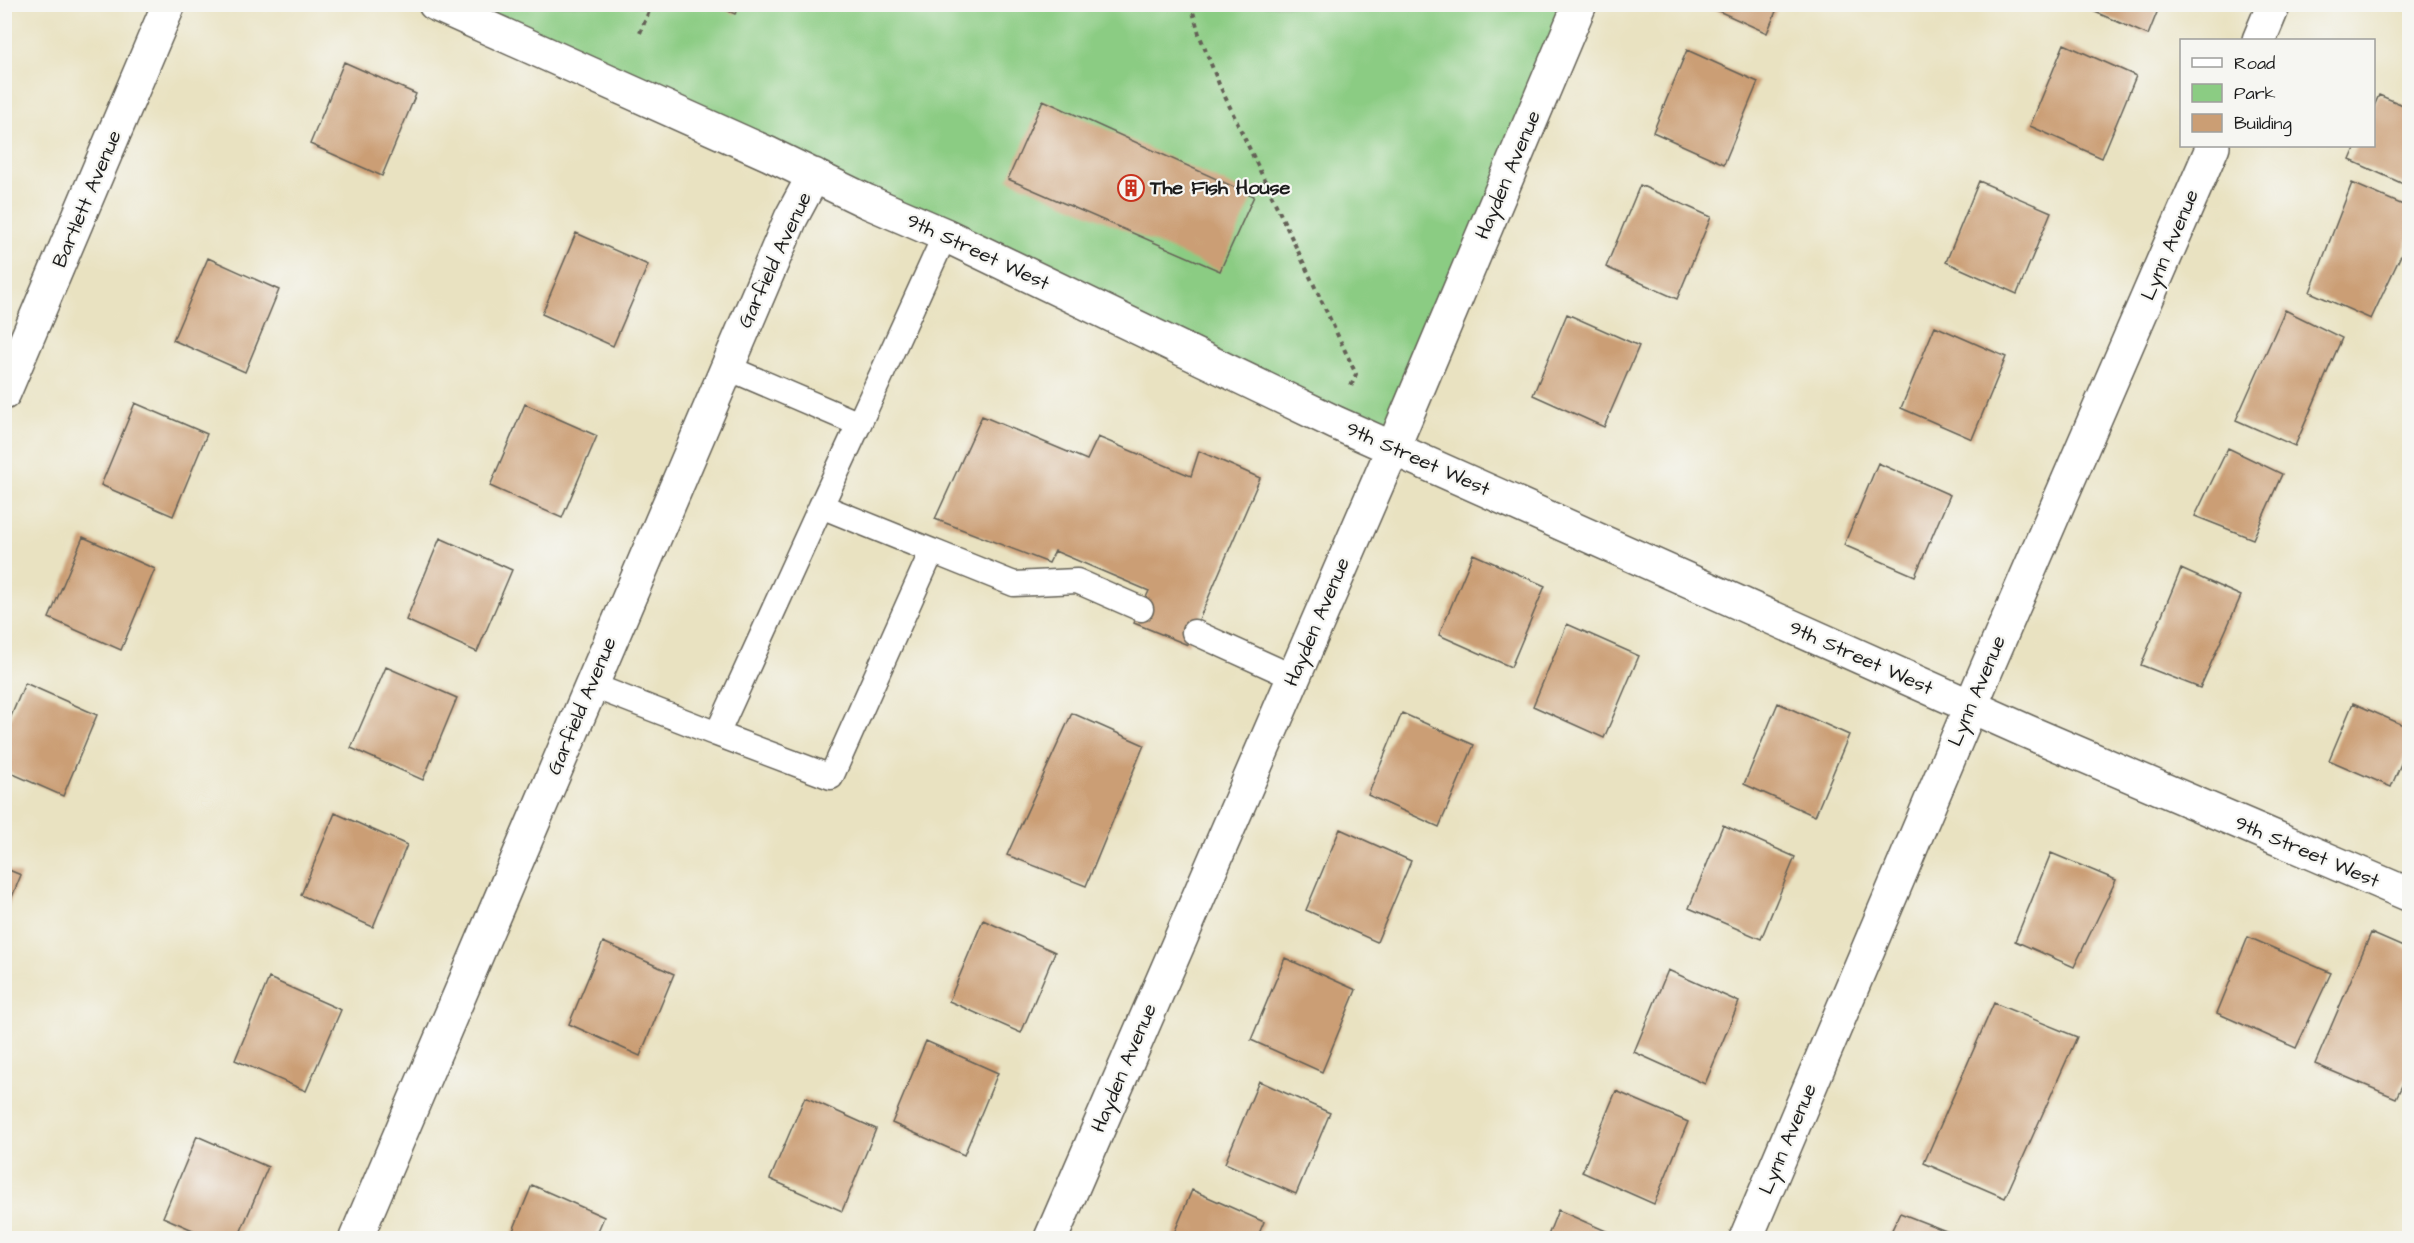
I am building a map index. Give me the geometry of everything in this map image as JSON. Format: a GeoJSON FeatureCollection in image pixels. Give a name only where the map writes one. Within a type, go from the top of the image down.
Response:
{"type":"FeatureCollection","features":[{"type":"Feature","properties":{"kind":"street","name":"Bartlett Avenue"},"geometry":{"type":"LineString","coordinates":[[4,393],[169,4]]}},
{"type":"Feature","properties":{"kind":"street","name":"9th Street West"},"geometry":{"type":"LineString","coordinates":[[435,4],[945,235],[1336,423],[1970,707],[2409,896]]}},
{"type":"Feature","properties":{"kind":"street","name":"Hayden Avenue"},"geometry":{"type":"LineString","coordinates":[[1051,1239],[1393,448],[1580,4]]}},
{"type":"Feature","properties":{"kind":"street"},"geometry":{"type":"LineString","coordinates":[[2259,39],[2274,4]]}},
{"type":"Feature","properties":{"kind":"street","name":"Lynn Avenue"},"geometry":{"type":"LineString","coordinates":[[1746,1239],[1970,707],[2213,147]]}},
{"type":"Feature","properties":{"kind":"street","name":"Garfield Avenue"},"geometry":{"type":"LineString","coordinates":[[356,1239],[726,367],[791,218],[814,175]]}},
{"type":"Feature","properties":{"kind":"lane"},"geometry":{"type":"LineString","coordinates":[[717,734],[945,235]]}},
{"type":"Feature","properties":{"kind":"lane"},"geometry":{"type":"LineString","coordinates":[[726,367],[859,424]]}},
{"type":"Feature","properties":{"kind":"lane"},"geometry":{"type":"LineString","coordinates":[[820,506],[1014,584],[1077,581],[1141,609]]}},
{"type":"Feature","properties":{"kind":"lane"},"geometry":{"type":"LineString","coordinates":[[591,685],[831,777],[932,551]]}},
{"type":"Feature","properties":{"kind":"lane"},"geometry":{"type":"LineString","coordinates":[[1194,632],[1293,677]]}},
{"type":"Feature","properties":{"kind":"path"},"geometry":{"type":"LineString","coordinates":[[640,33],[652,4]]}},
{"type":"Feature","properties":{"kind":"path"},"geometry":{"type":"LineString","coordinates":[[1191,4],[1198,34],[1219,84],[1356,374],[1336,423]]}},
{"type":"Feature","properties":{"kind":"green space"},"geometry":{"type":"Polygon","coordinates":[[[435,5],[1580,5],[1393,448],[435,5]]]}},
{"type":"Feature","properties":{"kind":"building"},"geometry":{"type":"Polygon","coordinates":[[[713,4],[740,4],[735,14],[713,4]]]}},
{"type":"Feature","properties":{"kind":"building"},"geometry":{"type":"Polygon","coordinates":[[[1703,4],[1779,4],[1767,33],[1703,4]]]}},
{"type":"Feature","properties":{"kind":"building"},"geometry":{"type":"Polygon","coordinates":[[[2079,5],[2160,5],[2148,35],[2079,5]]]}},
{"type":"Feature","properties":{"kind":"building"},"geometry":{"type":"Polygon","coordinates":[[[2064,44],[2136,76],[2102,158],[2030,126],[2064,44]]]}},
{"type":"Feature","properties":{"kind":"building"},"geometry":{"type":"Polygon","coordinates":[[[1687,50],[1758,82],[1724,164],[1653,132],[1687,50]]]}},
{"type":"Feature","properties":{"kind":"building"},"geometry":{"type":"Polygon","coordinates":[[[344,62],[416,94],[382,176],[310,144],[344,62]]]}},
{"type":"Feature","properties":{"kind":"building"},"geometry":{"type":"Polygon","coordinates":[[[2379,95],[2410,108],[2410,187],[2350,160],[2356,147],[2375,147],[2375,104],[2379,95]]]}},
{"type":"Feature","properties":{"kind":"building","name":"The Fish House"},"geometry":{"type":"Polygon","coordinates":[[[1043,100],[1254,196],[1220,271],[1008,179],[1043,100]]]}},
{"type":"Feature","properties":{"kind":"building"},"geometry":{"type":"Polygon","coordinates":[[[1979,181],[2051,212],[2017,294],[1946,262],[1979,181]]]}},
{"type":"Feature","properties":{"kind":"building"},"geometry":{"type":"Polygon","coordinates":[[[2352,183],[2410,208],[2410,236],[2371,319],[2310,292],[2352,183]]]}},
{"type":"Feature","properties":{"kind":"building"},"geometry":{"type":"Polygon","coordinates":[[[1640,185],[1711,217],[1677,299],[1606,267],[1640,185]]]}},
{"type":"Feature","properties":{"kind":"building"},"geometry":{"type":"Polygon","coordinates":[[[576,233],[648,265],[613,346],[542,314],[576,233]]]}},
{"type":"Feature","properties":{"kind":"building"},"geometry":{"type":"Polygon","coordinates":[[[208,258],[279,290],[245,372],[173,340],[208,258]]]}},
{"type":"Feature","properties":{"kind":"building"},"geometry":{"type":"Polygon","coordinates":[[[2285,310],[2342,338],[2295,446],[2236,420],[2285,310]]]}},
{"type":"Feature","properties":{"kind":"building"},"geometry":{"type":"Polygon","coordinates":[[[1567,314],[1639,346],[1604,427],[1533,395],[1567,314]]]}},
{"type":"Feature","properties":{"kind":"building"},"geometry":{"type":"Polygon","coordinates":[[[1935,326],[2006,357],[1972,439],[1901,408],[1935,326]]]}},
{"type":"Feature","properties":{"kind":"building"},"geometry":{"type":"Polygon","coordinates":[[[135,403],[207,434],[173,516],[101,485],[135,403]]]}},
{"type":"Feature","properties":{"kind":"building"},"geometry":{"type":"Polygon","coordinates":[[[525,404],[597,436],[562,518],[490,486],[525,404]]]}},
{"type":"Feature","properties":{"kind":"building"},"geometry":{"type":"Polygon","coordinates":[[[982,416],[1087,460],[1098,437],[1191,476],[1199,451],[1260,478],[1188,645],[1134,623],[1149,591],[1055,551],[1049,563],[935,519],[982,416]]]}},
{"type":"Feature","properties":{"kind":"building"},"geometry":{"type":"Polygon","coordinates":[[[2228,448],[2282,474],[2253,539],[2195,516],[2228,448]]]}},
{"type":"Feature","properties":{"kind":"building"},"geometry":{"type":"Polygon","coordinates":[[[1878,463],[1950,495],[1915,576],[1844,545],[1878,463]]]}},
{"type":"Feature","properties":{"kind":"building"},"geometry":{"type":"Polygon","coordinates":[[[83,537],[155,569],[121,650],[49,618],[83,537]]]}},
{"type":"Feature","properties":{"kind":"building"},"geometry":{"type":"Polygon","coordinates":[[[440,538],[512,570],[477,652],[406,620],[440,538]]]}},
{"type":"Feature","properties":{"kind":"building"},"geometry":{"type":"Polygon","coordinates":[[[1473,554],[1545,586],[1511,667],[1439,635],[1473,554]]]}},
{"type":"Feature","properties":{"kind":"building"},"geometry":{"type":"Polygon","coordinates":[[[2181,569],[2241,596],[2200,688],[2141,665],[2181,569]]]}},
{"type":"Feature","properties":{"kind":"building"},"geometry":{"type":"Polygon","coordinates":[[[1567,624],[1639,656],[1604,738],[1533,706],[1567,624]]]}},
{"type":"Feature","properties":{"kind":"building"},"geometry":{"type":"Polygon","coordinates":[[[386,667],[457,698],[423,780],[351,748],[386,667]]]}},
{"type":"Feature","properties":{"kind":"building"},"geometry":{"type":"Polygon","coordinates":[[[25,683],[97,715],[63,796],[4,770],[4,733],[25,683]]]}},
{"type":"Feature","properties":{"kind":"building"},"geometry":{"type":"Polygon","coordinates":[[[1778,703],[1849,735],[1815,816],[1744,784],[1778,703]]]}},
{"type":"Feature","properties":{"kind":"building"},"geometry":{"type":"Polygon","coordinates":[[[2353,703],[2410,728],[2410,743],[2391,787],[2329,760],[2353,703]]]}},
{"type":"Feature","properties":{"kind":"building"},"geometry":{"type":"Polygon","coordinates":[[[1072,713],[1144,745],[1086,886],[1007,855],[1072,713]]]}},
{"type":"Feature","properties":{"kind":"building"},"geometry":{"type":"Polygon","coordinates":[[[1402,713],[1474,745],[1439,827],[1368,795],[1402,713]]]}},
{"type":"Feature","properties":{"kind":"building"},"geometry":{"type":"Polygon","coordinates":[[[335,813],[407,845],[373,927],[301,895],[335,813]]]}},
{"type":"Feature","properties":{"kind":"building"},"geometry":{"type":"Polygon","coordinates":[[[1723,825],[1795,857],[1761,939],[1689,908],[1723,825]]]}},
{"type":"Feature","properties":{"kind":"building"},"geometry":{"type":"Polygon","coordinates":[[[1340,829],[1411,861],[1377,942],[1306,910],[1340,829]]]}},
{"type":"Feature","properties":{"kind":"building"},"geometry":{"type":"Polygon","coordinates":[[[2051,853],[2116,880],[2074,967],[2015,941],[2051,853]]]}},
{"type":"Feature","properties":{"kind":"building"},"geometry":{"type":"Polygon","coordinates":[[[4,868],[21,875],[5,914],[4,914],[4,868]]]}},
{"type":"Feature","properties":{"kind":"building"},"geometry":{"type":"Polygon","coordinates":[[[983,920],[1055,952],[1021,1033],[949,1001],[983,920]]]}},
{"type":"Feature","properties":{"kind":"building"},"geometry":{"type":"Polygon","coordinates":[[[2371,933],[2410,950],[2410,1069],[2396,1098],[2315,1064],[2371,933]]]}},
{"type":"Feature","properties":{"kind":"building"},"geometry":{"type":"Polygon","coordinates":[[[2248,937],[2331,973],[2296,1048],[2217,1013],[2248,937]]]}},
{"type":"Feature","properties":{"kind":"building"},"geometry":{"type":"Polygon","coordinates":[[[603,942],[674,974],[640,1056],[569,1024],[603,942]]]}},
{"type":"Feature","properties":{"kind":"building"},"geometry":{"type":"Polygon","coordinates":[[[1285,958],[1356,990],[1322,1072],[1251,1040],[1285,958]]]}},
{"type":"Feature","properties":{"kind":"building"},"geometry":{"type":"Polygon","coordinates":[[[1668,970],[1739,1002],[1705,1084],[1634,1052],[1668,970]]]}},
{"type":"Feature","properties":{"kind":"building"},"geometry":{"type":"Polygon","coordinates":[[[269,978],[341,1010],[306,1091],[235,1060],[269,978]]]}},
{"type":"Feature","properties":{"kind":"building"},"geometry":{"type":"Polygon","coordinates":[[[1994,1003],[2077,1037],[2005,1198],[1924,1163],[1994,1003]]]}},
{"type":"Feature","properties":{"kind":"building"},"geometry":{"type":"Polygon","coordinates":[[[926,1041],[998,1073],[964,1155],[892,1123],[926,1041]]]}},
{"type":"Feature","properties":{"kind":"building"},"geometry":{"type":"Polygon","coordinates":[[[1259,1081],[1330,1113],[1296,1194],[1225,1163],[1259,1081]]]}},
{"type":"Feature","properties":{"kind":"building"},"geometry":{"type":"Polygon","coordinates":[[[1616,1091],[1688,1122],[1654,1204],[1582,1172],[1616,1091]]]}},
{"type":"Feature","properties":{"kind":"building"},"geometry":{"type":"Polygon","coordinates":[[[805,1097],[876,1129],[842,1211],[770,1179],[805,1097]]]}},
{"type":"Feature","properties":{"kind":"building"},"geometry":{"type":"Polygon","coordinates":[[[197,1136],[268,1167],[238,1238],[211,1238],[163,1217],[197,1136]]]}},
{"type":"Feature","properties":{"kind":"building"},"geometry":{"type":"Polygon","coordinates":[[[532,1185],[604,1217],[595,1238],[510,1238],[532,1185]]]}},
{"type":"Feature","properties":{"kind":"building"},"geometry":{"type":"Polygon","coordinates":[[[1192,1190],[1264,1222],[1257,1238],[1172,1238],[1192,1190]]]}},
{"type":"Feature","properties":{"kind":"building"},"geometry":{"type":"Polygon","coordinates":[[[1558,1210],[1622,1238],[1547,1238],[1558,1210]]]}},
{"type":"Feature","properties":{"kind":"building"},"geometry":{"type":"Polygon","coordinates":[[[1900,1213],[1964,1238],[1888,1238],[1900,1213]]]}},
{"type":"Feature","properties":{"kind":"place","name":"The Fish House"},"geometry":{"type":"Point","coordinates":[1131,188]}}]}
